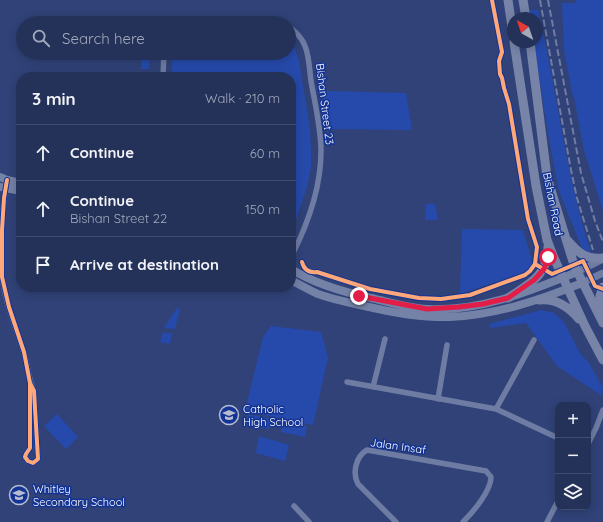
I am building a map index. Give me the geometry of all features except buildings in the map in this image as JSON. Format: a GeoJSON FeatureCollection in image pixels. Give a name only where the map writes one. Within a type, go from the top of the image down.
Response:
{"type":"FeatureCollection","features":[{"type":"Feature","properties":{"kind":"main road"},"geometry":{"type":"LineString","coordinates":[[508,0],[510,12]]}},
{"type":"Feature","properties":{"kind":"main road"},"geometry":{"type":"LineString","coordinates":[[524,0],[525,12]]}},
{"type":"Feature","properties":{"kind":"main road","name":"Bishan Road"},"geometry":{"type":"LineString","coordinates":[[515,48],[535,180],[548,240],[554,258],[568,289],[603,360]]}},
{"type":"Feature","properties":{"kind":"main road","name":"Bishan Road"},"geometry":{"type":"LineString","coordinates":[[531,48],[547,177],[577,272],[601,319]]}},
{"type":"Feature","properties":{"kind":"main road"},"geometry":{"type":"LineString","coordinates":[[3,183],[16,183]]}},
{"type":"Feature","properties":{"kind":"main road"},"geometry":{"type":"LineString","coordinates":[[3,183],[16,189]]}},
{"type":"Feature","properties":{"kind":"main road"},"geometry":{"type":"LineString","coordinates":[[565,237],[578,252],[592,258],[603,258]]}},
{"type":"Feature","properties":{"kind":"main road"},"geometry":{"type":"LineString","coordinates":[[508,298],[534,280],[544,269],[548,257],[548,240]]}},
{"type":"Feature","properties":{"kind":"main road"},"geometry":{"type":"LineString","coordinates":[[296,272],[308,279],[330,288],[359,296],[427,309],[475,305],[508,298],[577,272]]}},
{"type":"Feature","properties":{"kind":"main road"},"geometry":{"type":"LineString","coordinates":[[296,282],[319,294],[347,302],[393,312],[450,317],[484,313],[515,307],[539,300],[582,283]]}},
{"type":"Feature","properties":{"kind":"main road"},"geometry":{"type":"LineString","coordinates":[[601,319],[600,296],[603,287]]}},
{"type":"Feature","properties":{"kind":"main road"},"geometry":{"type":"LineString","coordinates":[[539,300],[545,299],[566,305],[585,326]]}},
{"type":"Feature","properties":{"kind":"street","name":"Bishan Street 23"},"geometry":{"type":"LineString","coordinates":[[296,32],[304,40],[308,54],[321,151],[320,170],[314,200],[296,245]]}},
{"type":"Feature","properties":{"kind":"street"},"geometry":{"type":"LineString","coordinates":[[163,72],[164,60]]}},
{"type":"Feature","properties":{"kind":"street"},"geometry":{"type":"LineString","coordinates":[[3,183],[2,277],[9,307],[24,352],[30,384],[30,448],[25,457],[28,461],[34,463],[38,459],[38,453],[34,391],[30,384]]}},
{"type":"Feature","properties":{"kind":"street"},"geometry":{"type":"LineString","coordinates":[[577,272],[603,258]]}},
{"type":"Feature","properties":{"kind":"street"},"geometry":{"type":"LineString","coordinates":[[582,283],[603,273]]}},
{"type":"Feature","properties":{"kind":"street"},"geometry":{"type":"LineString","coordinates":[[373,387],[385,339]]}},
{"type":"Feature","properties":{"kind":"street"},"geometry":{"type":"LineString","coordinates":[[496,409],[534,340]]}},
{"type":"Feature","properties":{"kind":"street"},"geometry":{"type":"LineString","coordinates":[[438,399],[447,345]]}},
{"type":"Feature","properties":{"kind":"street"},"geometry":{"type":"LineString","coordinates":[[347,382],[496,409],[555,437]]}},
{"type":"Feature","properties":{"kind":"street"},"geometry":{"type":"LineString","coordinates":[[591,438],[603,410]]}},
{"type":"Feature","properties":{"kind":"street"},"geometry":{"type":"LineString","coordinates":[[596,428],[603,422]]}},
{"type":"Feature","properties":{"kind":"street","name":"Jalan Insaf"},"geometry":{"type":"LineString","coordinates":[[396,522],[355,479],[354,473],[359,457],[362,452],[366,450],[486,471],[492,477],[491,483],[475,510],[463,522]]}},
{"type":"Feature","properties":{"kind":"street"},"geometry":{"type":"LineString","coordinates":[[294,506],[309,522]]}},
{"type":"Feature","properties":{"kind":"street"},"geometry":{"type":"LineString","coordinates":[[547,522],[555,507]]}},
{"type":"Feature","properties":{"kind":"shaded area"},"geometry":{"type":"Polygon","coordinates":[[[576,0],[603,0],[603,211],[584,150],[564,50],[562,3],[575,3],[576,0]]]}},
{"type":"Feature","properties":{"kind":"shaded area"},"geometry":{"type":"Polygon","coordinates":[[[529,10],[538,10],[538,12],[529,12],[529,10]]]}},
{"type":"Feature","properties":{"kind":"shaded area"},"geometry":{"type":"Polygon","coordinates":[[[543,31],[574,192],[591,252],[582,248],[559,191],[548,134],[535,48],[543,48],[543,31]]]}},
{"type":"Feature","properties":{"kind":"shaded area"},"geometry":{"type":"Polygon","coordinates":[[[296,51],[299,61],[310,129],[311,167],[307,187],[296,219],[296,72],[171,72],[172,60],[296,60],[296,51]]]}},
{"type":"Feature","properties":{"kind":"shaded area"},"geometry":{"type":"Polygon","coordinates":[[[141,60],[150,60],[149,69],[141,69],[141,60]]]}},
{"type":"Feature","properties":{"kind":"shaded area"},"geometry":{"type":"Polygon","coordinates":[[[322,92],[406,93],[412,130],[328,129],[322,92]]]}},
{"type":"Feature","properties":{"kind":"shaded area"},"geometry":{"type":"Polygon","coordinates":[[[426,204],[435,204],[438,220],[425,220],[426,204]]]}},
{"type":"Feature","properties":{"kind":"shaded area"},"geometry":{"type":"Polygon","coordinates":[[[462,229],[523,230],[532,265],[525,272],[460,294],[462,229]]]}},
{"type":"Feature","properties":{"kind":"shaded area"},"geometry":{"type":"Polygon","coordinates":[[[177,308],[180,309],[175,329],[164,328],[170,318],[177,308]]]}},
{"type":"Feature","properties":{"kind":"shaded area"},"geometry":{"type":"Polygon","coordinates":[[[541,310],[554,313],[564,322],[580,353],[589,363],[603,388],[601,395],[557,366],[526,323],[490,328],[489,324],[541,310]]]}},
{"type":"Feature","properties":{"kind":"shaded area"},"geometry":{"type":"Polygon","coordinates":[[[271,326],[321,332],[328,358],[313,425],[245,411],[263,337],[271,326]]]}},
{"type":"Feature","properties":{"kind":"shaded area"},"geometry":{"type":"Polygon","coordinates":[[[163,332],[172,334],[170,344],[160,342],[163,332]]]}},
{"type":"Feature","properties":{"kind":"shaded area"},"geometry":{"type":"Polygon","coordinates":[[[57,414],[78,437],[66,449],[44,426],[57,414]]]}},
{"type":"Feature","properties":{"kind":"shaded area"},"geometry":{"type":"Polygon","coordinates":[[[248,414],[272,419],[269,429],[246,424],[248,414]]]}},
{"type":"Feature","properties":{"kind":"shaded area"},"geometry":{"type":"Polygon","coordinates":[[[283,422],[307,426],[305,437],[281,432],[283,422]]]}},
{"type":"Feature","properties":{"kind":"shaded area"},"geometry":{"type":"Polygon","coordinates":[[[259,436],[289,445],[285,461],[256,453],[259,436]]]}},
{"type":"Feature","properties":{"kind":"railway"},"geometry":{"type":"LineString","coordinates":[[540,0],[571,170],[577,198],[593,250]]}},
{"type":"Feature","properties":{"kind":"railway"},"geometry":{"type":"LineString","coordinates":[[548,0],[581,173],[595,221],[603,242]]}},
{"type":"Feature","properties":{"kind":"cycle path"},"geometry":{"type":"LineString","coordinates":[[302,262],[304,267],[309,271],[317,272],[370,289],[419,298],[441,299],[470,295],[525,275],[530,271],[535,264],[537,247],[528,219],[509,104],[500,74],[499,61],[502,52],[492,0]]}},
{"type":"Feature","properties":{"kind":"cycle path"},"geometry":{"type":"LineString","coordinates":[[7,180],[2,230],[2,277],[9,307],[24,352],[30,383],[34,391],[38,459],[33,463],[28,461],[25,457],[30,448],[30,383]]}},
{"type":"Feature","properties":{"kind":"cycle path"},"geometry":{"type":"LineString","coordinates":[[535,264],[552,274],[583,261],[595,286],[603,289]]}},
{"type":"Feature","properties":{"kind":"place","name":"Catholic High School"},"geometry":{"type":"Point","coordinates":[229,415]}},
{"type":"Feature","properties":{"kind":"place","name":"Whitley Secondary School"},"geometry":{"type":"Point","coordinates":[19,495]}},
{"type":"Feature","properties":{"kind":"route"},"geometry":{"type":"LineString","coordinates":[[359,296],[427,309],[442,309],[483,304],[508,298],[534,280],[544,269],[548,257]]}}]}
